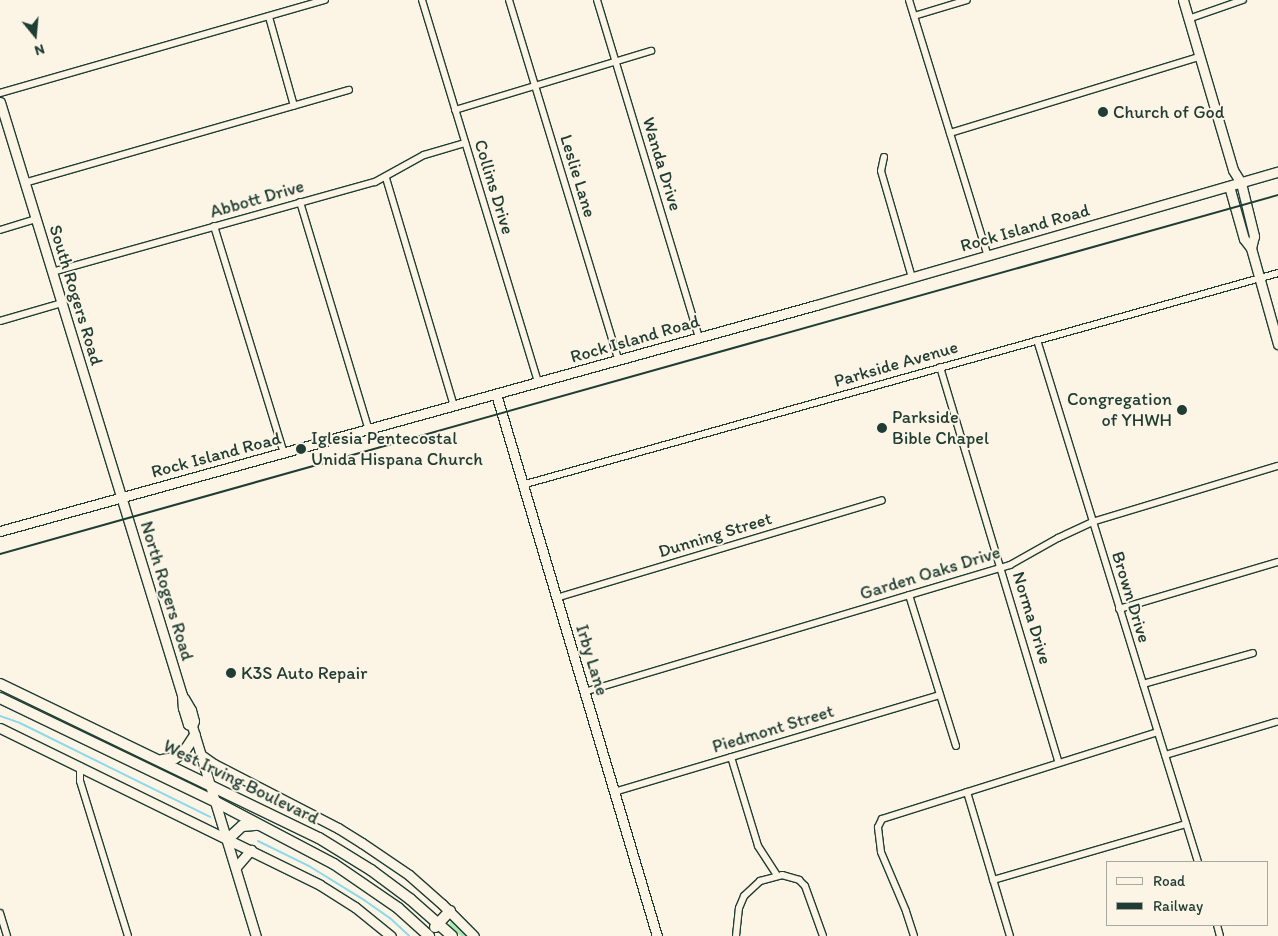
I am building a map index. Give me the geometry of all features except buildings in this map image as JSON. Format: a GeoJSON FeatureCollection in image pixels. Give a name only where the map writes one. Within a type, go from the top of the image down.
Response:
{"type":"FeatureCollection","features":[{"type":"Feature","properties":{"kind":"main road","name":"West Irving Boulevard"},"geometry":{"type":"LineString","coordinates":[[0,684],[312,834],[353,858],[410,899],[452,936]]}},
{"type":"Feature","properties":{"kind":"main road","name":"West Irving Boulevard"},"geometry":{"type":"LineString","coordinates":[[0,698],[216,802],[334,864],[398,908],[427,935]]}},
{"type":"Feature","properties":{"kind":"main road"},"geometry":{"type":"LineString","coordinates":[[161,761],[176,758],[184,752],[194,731]]}},
{"type":"Feature","properties":{"kind":"main road"},"geometry":{"type":"LineString","coordinates":[[228,838],[242,826],[258,825]]}},
{"type":"Feature","properties":{"kind":"main road"},"geometry":{"type":"LineString","coordinates":[[427,935],[450,911]]}},
{"type":"Feature","properties":{"kind":"street","name":"Collins Drive"},"geometry":{"type":"LineString","coordinates":[[422,0],[538,382]]}},
{"type":"Feature","properties":{"kind":"street","name":"Leslie Lane"},"geometry":{"type":"LineString","coordinates":[[509,0],[619,360]]}},
{"type":"Feature","properties":{"kind":"street","name":"Wanda Drive"},"geometry":{"type":"LineString","coordinates":[[596,0],[699,337]]}},
{"type":"Feature","properties":{"kind":"street"},"geometry":{"type":"LineString","coordinates":[[909,0],[988,256]]}},
{"type":"Feature","properties":{"kind":"street"},"geometry":{"type":"LineString","coordinates":[[914,16],[967,0]]}},
{"type":"Feature","properties":{"kind":"street"},"geometry":{"type":"LineString","coordinates":[[1183,0],[1234,170],[1241,183],[1254,236],[1251,248]]}},
{"type":"Feature","properties":{"kind":"street"},"geometry":{"type":"LineString","coordinates":[[1188,19],[1243,0]]}},
{"type":"Feature","properties":{"kind":"street"},"geometry":{"type":"LineString","coordinates":[[0,93],[323,1]]}},
{"type":"Feature","properties":{"kind":"street"},"geometry":{"type":"LineString","coordinates":[[269,17],[294,106]]}},
{"type":"Feature","properties":{"kind":"street"},"geometry":{"type":"LineString","coordinates":[[455,110],[651,51]]}},
{"type":"Feature","properties":{"kind":"street"},"geometry":{"type":"LineString","coordinates":[[950,133],[1199,56]]}},
{"type":"Feature","properties":{"kind":"street"},"geometry":{"type":"LineString","coordinates":[[24,183],[349,90]]}},
{"type":"Feature","properties":{"kind":"street","name":"South Rogers Road"},"geometry":{"type":"LineString","coordinates":[[0,102],[3,125],[36,219],[121,498]]}},
{"type":"Feature","properties":{"kind":"street","name":"Abbott Drive"},"geometry":{"type":"LineString","coordinates":[[52,272],[386,178],[406,164],[424,155],[465,143]]}},
{"type":"Feature","properties":{"kind":"street"},"geometry":{"type":"LineString","coordinates":[[884,157],[881,171],[912,278]]}},
{"type":"Feature","properties":{"kind":"street"},"geometry":{"type":"LineString","coordinates":[[1234,170],[1229,186],[1244,239],[1251,248],[1278,344]]}},
{"type":"Feature","properties":{"kind":"street","name":"Rock Island Road"},"geometry":{"type":"LineString","coordinates":[[0,531],[284,454],[912,278],[1278,172]]}},
{"type":"Feature","properties":{"kind":"street"},"geometry":{"type":"LineString","coordinates":[[386,178],[454,406]]}},
{"type":"Feature","properties":{"kind":"street"},"geometry":{"type":"LineString","coordinates":[[300,202],[369,430]]}},
{"type":"Feature","properties":{"kind":"street"},"geometry":{"type":"LineString","coordinates":[[0,230],[36,219]]}},
{"type":"Feature","properties":{"kind":"street"},"geometry":{"type":"LineString","coordinates":[[214,226],[284,454]]}},
{"type":"Feature","properties":{"kind":"street","name":"Parkside Avenue"},"geometry":{"type":"LineString","coordinates":[[522,485],[1278,273]]}},
{"type":"Feature","properties":{"kind":"street"},"geometry":{"type":"LineString","coordinates":[[0,321],[62,303]]}},
{"type":"Feature","properties":{"kind":"street","name":"Brown Drive"},"geometry":{"type":"LineString","coordinates":[[1037,340],[1198,861]]}},
{"type":"Feature","properties":{"kind":"street","name":"Norma Drive"},"geometry":{"type":"LineString","coordinates":[[940,368],[1059,763]]}},
{"type":"Feature","properties":{"kind":"street","name":"Irby Lane"},"geometry":{"type":"LineString","coordinates":[[496,394],[657,936]]}},
{"type":"Feature","properties":{"kind":"street","name":"Garden Oaks Drive"},"geometry":{"type":"LineString","coordinates":[[584,692],[1001,568],[1024,559],[1058,538],[1092,522],[1278,466]]}},
{"type":"Feature","properties":{"kind":"street","name":"North Rogers Road"},"geometry":{"type":"LineString","coordinates":[[121,498],[182,695],[194,721],[194,731],[228,838],[256,936]]}},
{"type":"Feature","properties":{"kind":"street","name":"Dunning Street"},"geometry":{"type":"LineString","coordinates":[[556,598],[882,500]]}},
{"type":"Feature","properties":{"kind":"street"},"geometry":{"type":"LineString","coordinates":[[1119,609],[1278,562]]}},
{"type":"Feature","properties":{"kind":"street"},"geometry":{"type":"LineString","coordinates":[[909,595],[956,746]]}},
{"type":"Feature","properties":{"kind":"street"},"geometry":{"type":"LineString","coordinates":[[1143,684],[1253,653]]}},
{"type":"Feature","properties":{"kind":"street","name":"Piedmont Street"},"geometry":{"type":"LineString","coordinates":[[614,792],[940,695]]}},
{"type":"Feature","properties":{"kind":"street"},"geometry":{"type":"LineString","coordinates":[[1165,755],[1276,722]]}},
{"type":"Feature","properties":{"kind":"street"},"geometry":{"type":"LineString","coordinates":[[0,728],[228,838],[332,892],[355,907],[391,936]]}},
{"type":"Feature","properties":{"kind":"street"},"geometry":{"type":"LineString","coordinates":[[914,936],[900,895],[884,864],[881,852],[879,822],[886,817],[1158,732]]}},
{"type":"Feature","properties":{"kind":"street","name":"West Irving Boulevard"},"geometry":{"type":"LineString","coordinates":[[201,755],[214,764],[338,828],[362,843],[409,875],[450,911],[474,936]]}},
{"type":"Feature","properties":{"kind":"street"},"geometry":{"type":"LineString","coordinates":[[731,757],[758,846],[777,875]]}},
{"type":"Feature","properties":{"kind":"street"},"geometry":{"type":"LineString","coordinates":[[80,766],[80,781],[128,936]]}},
{"type":"Feature","properties":{"kind":"street"},"geometry":{"type":"LineString","coordinates":[[967,792],[1010,936]]}},
{"type":"Feature","properties":{"kind":"street"},"geometry":{"type":"LineString","coordinates":[[993,880],[1186,824]]}},
{"type":"Feature","properties":{"kind":"street"},"geometry":{"type":"LineString","coordinates":[[236,867],[251,850]]}},
{"type":"Feature","properties":{"kind":"street"},"geometry":{"type":"LineString","coordinates":[[736,936],[739,908],[744,896],[760,881],[777,875],[799,880],[805,886],[823,936]]}},
{"type":"Feature","properties":{"kind":"street"},"geometry":{"type":"LineString","coordinates":[[0,913],[2,929],[7,936]]}},
{"type":"Feature","properties":{"kind":"green space"},"geometry":{"type":"Polygon","coordinates":[[[451,919],[454,919],[470,936],[461,936],[449,925],[451,919]]]}},
{"type":"Feature","properties":{"kind":"waterway"},"geometry":{"type":"LineString","coordinates":[[0,716],[20,723],[210,817]]}},
{"type":"Feature","properties":{"kind":"waterway"},"geometry":{"type":"LineString","coordinates":[[258,841],[309,866],[364,900],[390,918],[409,936]]}},
{"type":"Feature","properties":{"kind":"railway"},"geometry":{"type":"LineString","coordinates":[[0,554],[1278,195]]}},
{"type":"Feature","properties":{"kind":"place","name":"Church of God"},"geometry":{"type":"Point","coordinates":[1103,112]}},
{"type":"Feature","properties":{"kind":"place","name":"Congregation of YHWH"},"geometry":{"type":"Point","coordinates":[1182,410]}},
{"type":"Feature","properties":{"kind":"place","name":"Parkside Bible Chapel"},"geometry":{"type":"Point","coordinates":[882,428]}},
{"type":"Feature","properties":{"kind":"place","name":"Iglesia Pentecostal Unida Hispana Church"},"geometry":{"type":"Point","coordinates":[301,449]}},
{"type":"Feature","properties":{"kind":"place","name":"K3S Auto Repair"},"geometry":{"type":"Point","coordinates":[231,673]}}]}
